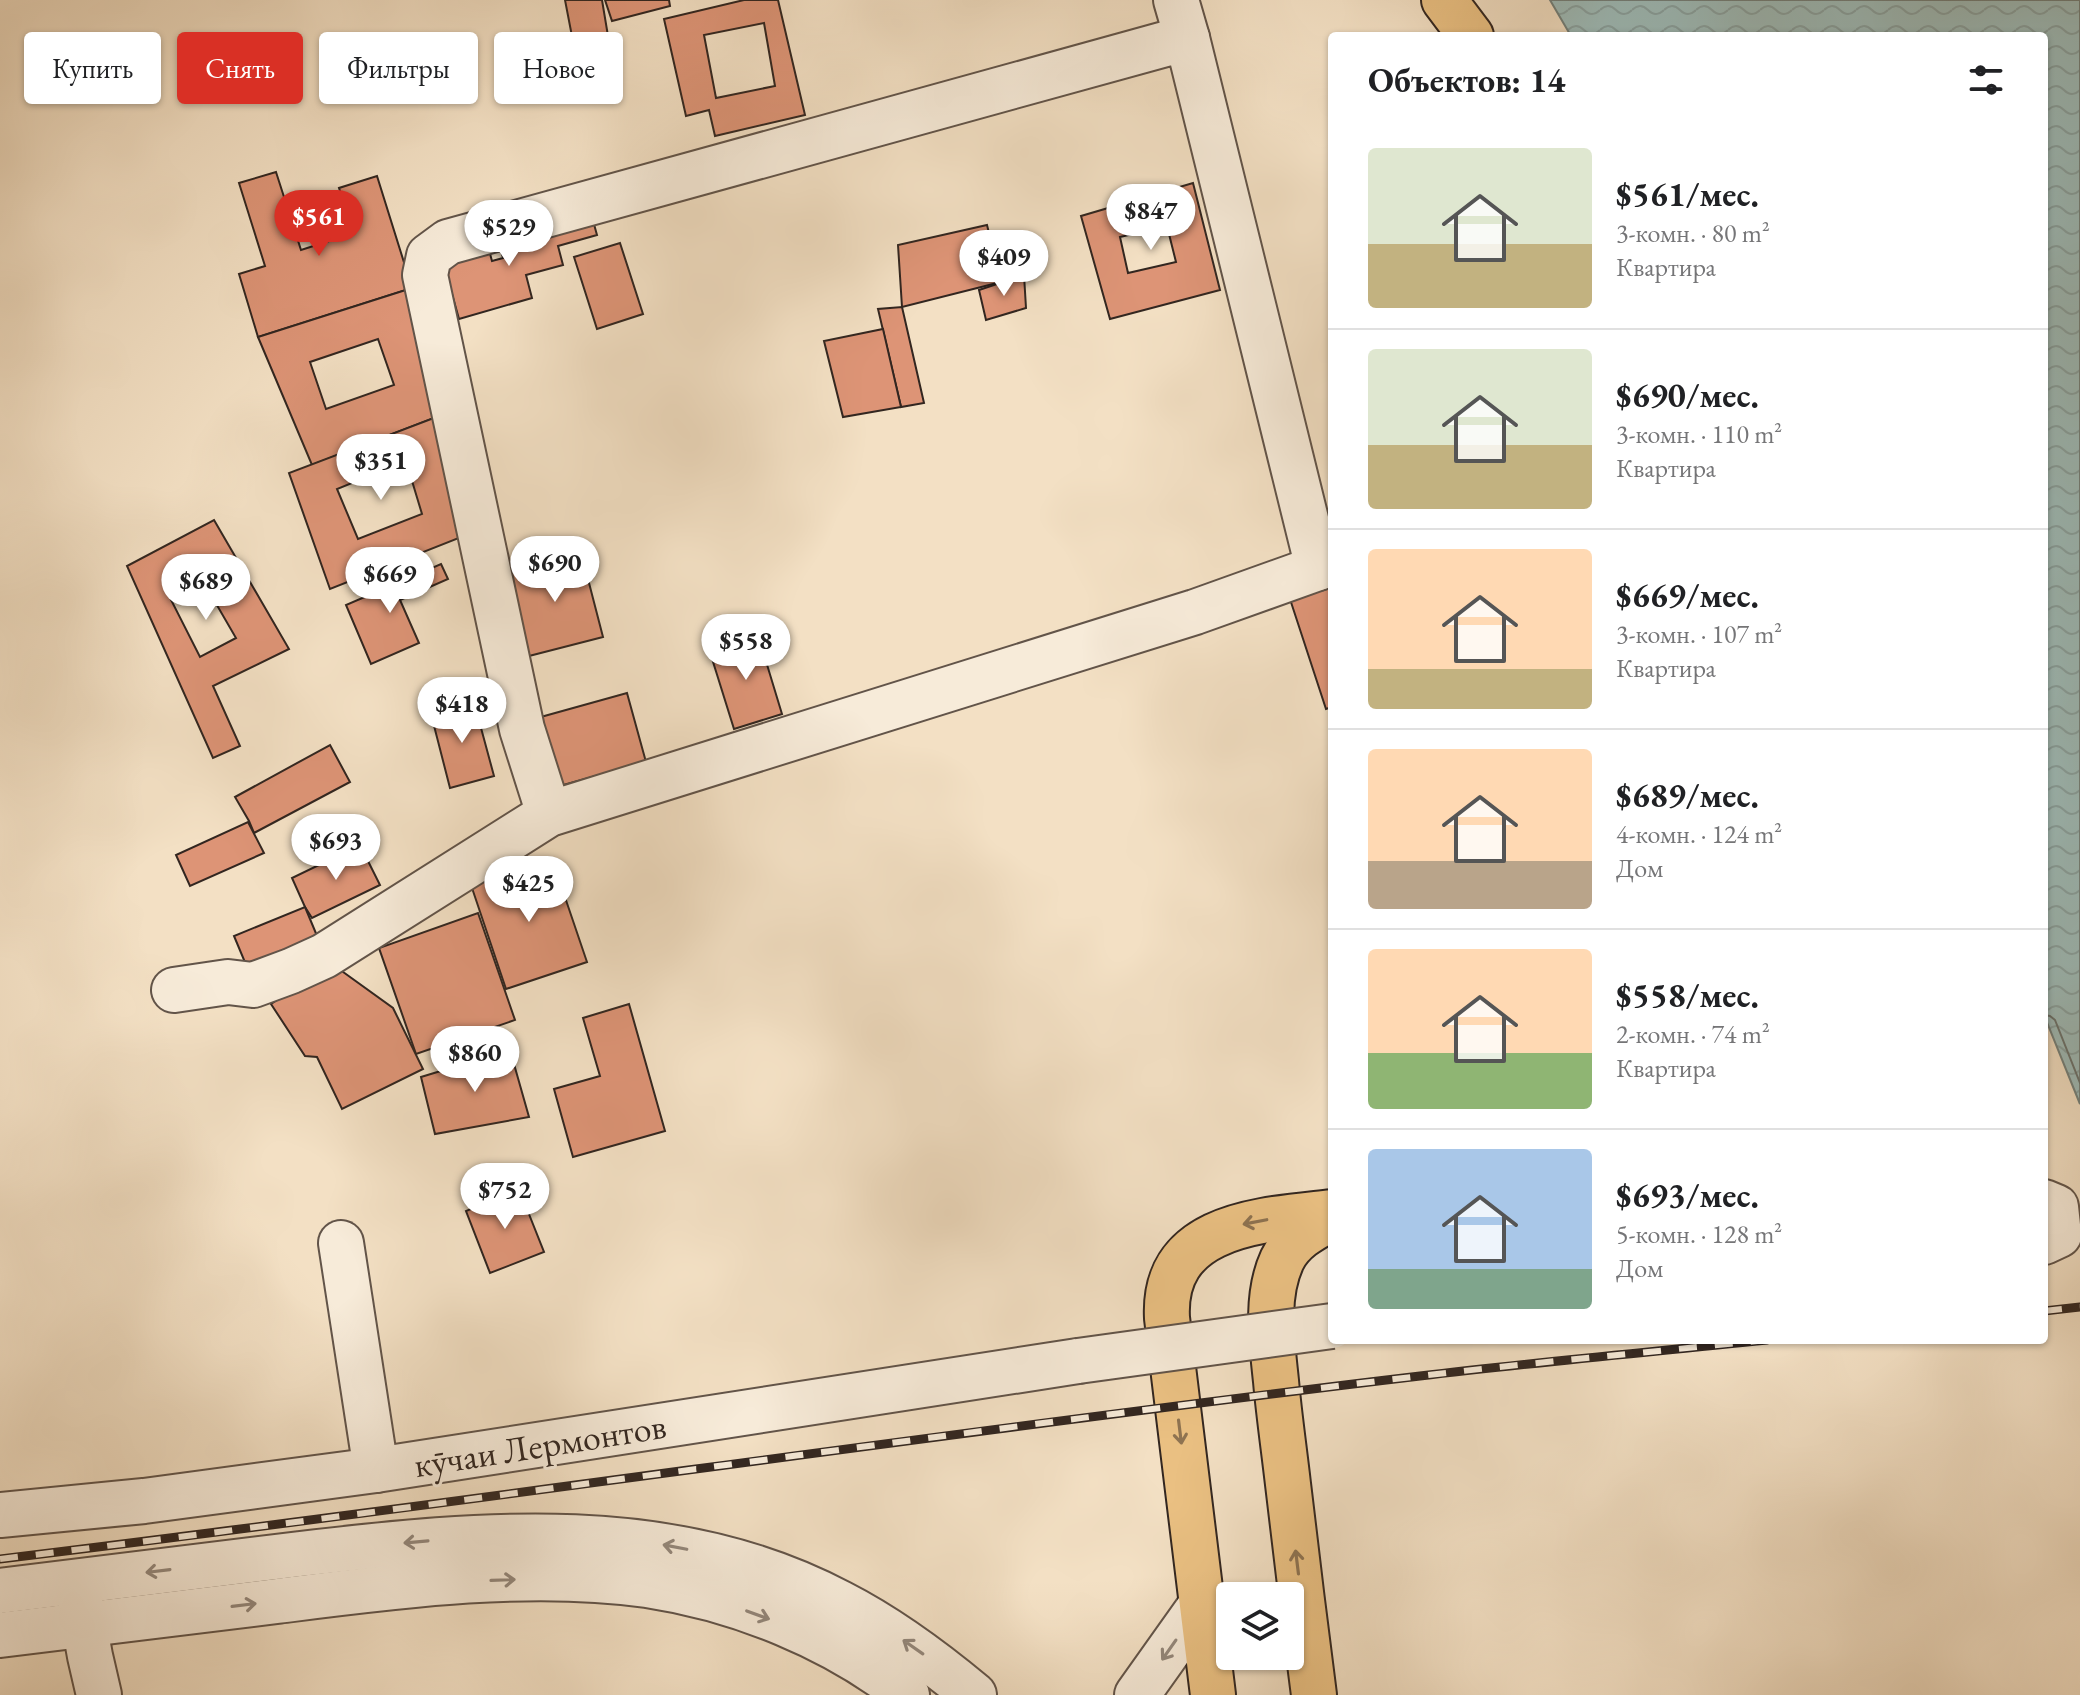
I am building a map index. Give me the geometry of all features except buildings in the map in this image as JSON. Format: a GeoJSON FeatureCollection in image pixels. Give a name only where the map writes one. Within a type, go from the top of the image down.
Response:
{"type":"FeatureCollection","features":[{"type":"Feature","properties":{"kind":"main road"},"geometry":{"type":"LineString","coordinates":[[1444,0],[1468,32]]}},
{"type":"Feature","properties":{"kind":"main road"},"geometry":{"type":"LineString","coordinates":[[1213,1695],[1167,1318],[1168,1287],[1184,1259],[1212,1235],[1251,1222],[1328,1212]]}},
{"type":"Feature","properties":{"kind":"main road"},"geometry":{"type":"LineString","coordinates":[[1314,1695],[1280,1415],[1272,1308],[1274,1284],[1291,1246],[1328,1220]]}},
{"type":"Feature","properties":{"kind":"street"},"geometry":{"type":"LineString","coordinates":[[174,990],[228,982],[253,985],[313,961],[549,814],[1180,617],[1325,566],[1182,19],[448,242],[429,256],[425,275],[519,714],[549,814]]}},
{"type":"Feature","properties":{"kind":"street"},"geometry":{"type":"LineString","coordinates":[[2048,1204],[2056,1207],[2059,1235],[2048,1240]]}},
{"type":"Feature","properties":{"kind":"street"},"geometry":{"type":"LineString","coordinates":[[341,1243],[376,1470]]}},
{"type":"Feature","properties":{"kind":"street","name":"кӯчаи Лермонтов"},"geometry":{"type":"LineString","coordinates":[[0,1515],[144,1501],[376,1470],[1078,1361],[1328,1327]]}},
{"type":"Feature","properties":{"kind":"street"},"geometry":{"type":"LineString","coordinates":[[0,1591],[367,1546],[459,1538],[577,1537],[651,1542],[747,1564],[807,1587],[912,1646],[974,1695]]}},
{"type":"Feature","properties":{"kind":"street"},"geometry":{"type":"LineString","coordinates":[[0,1635],[426,1585],[531,1579],[612,1581],[711,1599],[778,1622],[862,1662],[907,1695]]}},
{"type":"Feature","properties":{"kind":"street"},"geometry":{"type":"LineString","coordinates":[[77,1581],[99,1695]]}},
{"type":"Feature","properties":{"kind":"street"},"geometry":{"type":"LineString","coordinates":[[1137,1695],[1201,1605]]}},
{"type":"Feature","properties":{"kind":"water"},"geometry":{"type":"Polygon","coordinates":[[[1550,0],[2080,0],[2080,1104],[2048,1025],[2048,32],[1569,32],[1550,0]]]}},
{"type":"Feature","properties":{"kind":"railway"},"geometry":{"type":"LineString","coordinates":[[2048,1311],[2080,1307]]}},
{"type":"Feature","properties":{"kind":"railway"},"geometry":{"type":"LineString","coordinates":[[0,1559],[1242,1398],[1463,1371],[1728,1344]]}}]}
